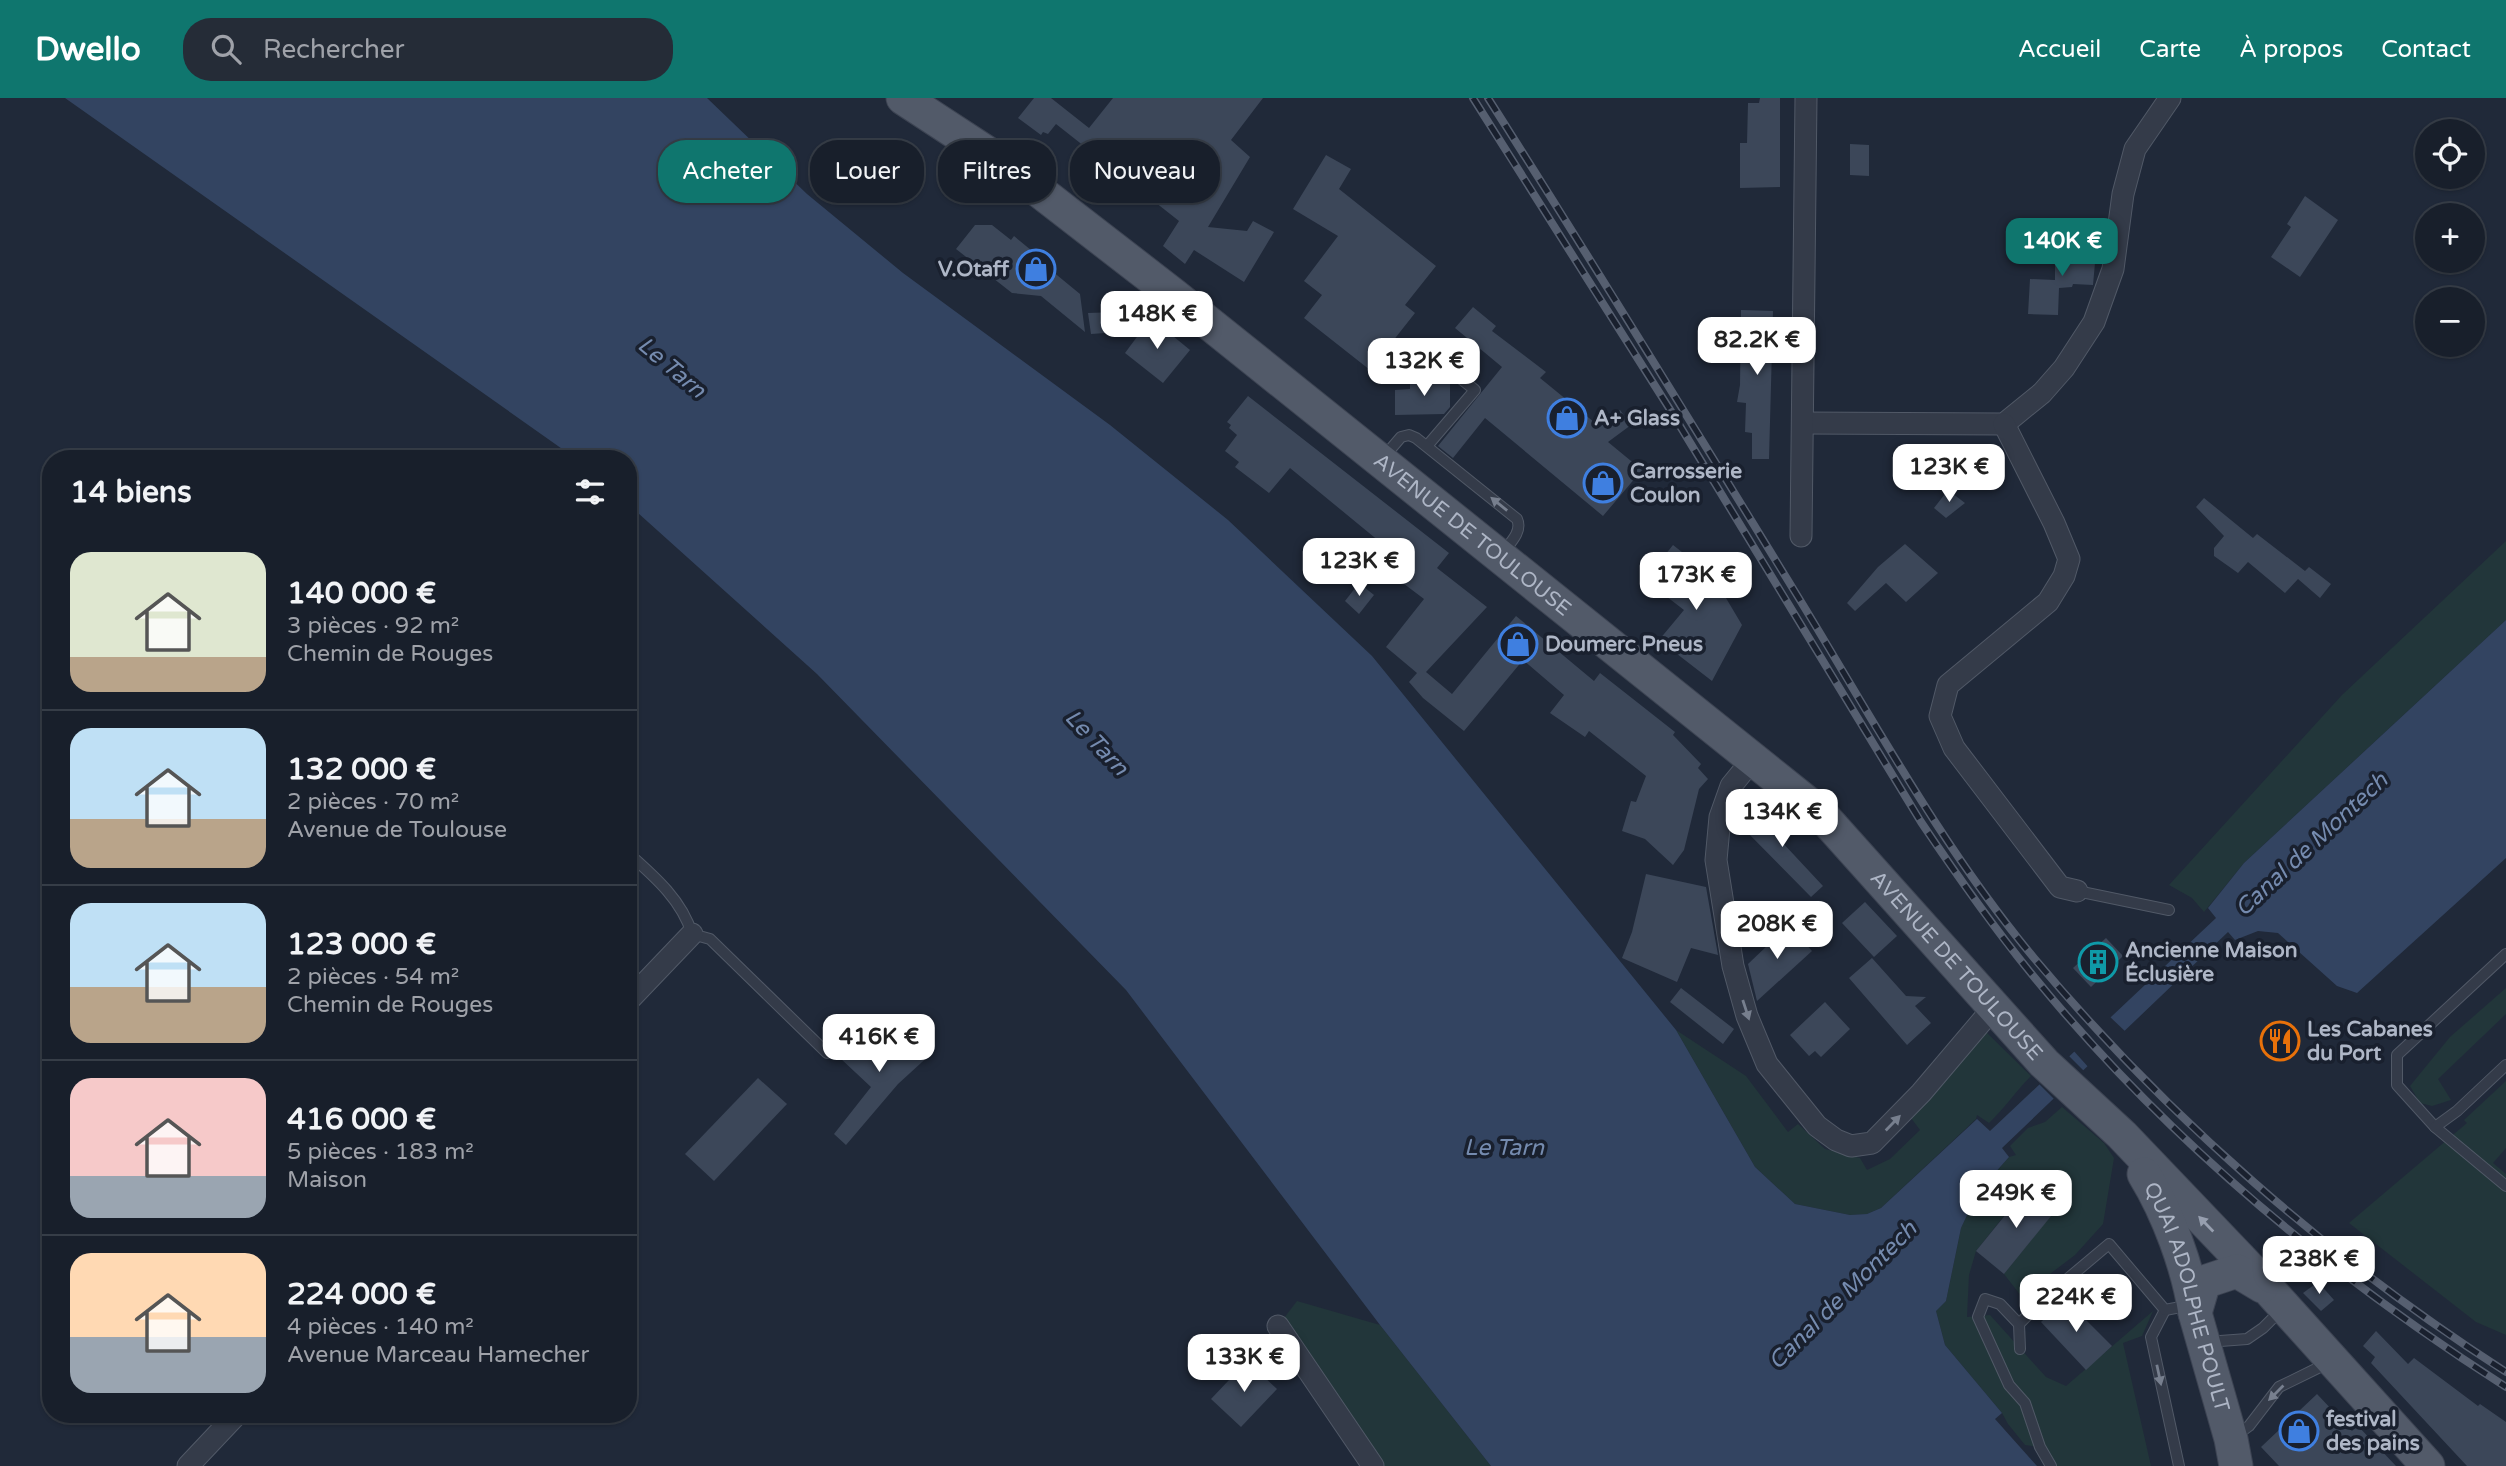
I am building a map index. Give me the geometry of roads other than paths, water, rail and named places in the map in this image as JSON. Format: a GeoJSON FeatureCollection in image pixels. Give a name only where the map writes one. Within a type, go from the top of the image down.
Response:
{"type":"FeatureCollection","features":[{"type":"Feature","properties":{"kind":"main road","name":"AVENUE DE TOULOUSE"},"geometry":{"type":"LineString","coordinates":[[903,98],[967,140]]}},
{"type":"Feature","properties":{"kind":"main road","name":"AVENUE DE TOULOUSE"},"geometry":{"type":"LineString","coordinates":[[938,98],[981,140]]}},
{"type":"Feature","properties":{"kind":"main road","name":"AVENUE DE TOULOUSE"},"geometry":{"type":"LineString","coordinates":[[1054,203],[1821,813],[2044,1063],[2122,1135]]}},
{"type":"Feature","properties":{"kind":"main road"},"geometry":{"type":"LineString","coordinates":[[2122,1135],[2277,1299],[2428,1466]]}},
{"type":"Feature","properties":{"kind":"main road","name":"QUAI ADOLPHE POULT"},"geometry":{"type":"LineString","coordinates":[[2122,1135],[2165,1213],[2192,1293],[2189,1317],[2234,1453]]}},
{"type":"Feature","properties":{"kind":"main road"},"geometry":{"type":"LineString","coordinates":[[2189,1317],[2204,1282],[2237,1271],[2277,1299]]}},
{"type":"Feature","properties":{"kind":"street"},"geometry":{"type":"LineString","coordinates":[[1801,536],[1805,98]]}},
{"type":"Feature","properties":{"kind":"street"},"geometry":{"type":"LineString","coordinates":[[1803,423],[2004,424],[2042,393],[2064,368],[2094,322],[2113,269],[2123,194],[2136,149],[2170,98]]}},
{"type":"Feature","properties":{"kind":"street"},"geometry":{"type":"LineString","coordinates":[[2004,424],[2054,523],[2069,559],[2064,576],[2048,602],[1948,684],[1940,716],[1954,748],[2060,887],[2077,891]]}},
{"type":"Feature","properties":{"kind":"street"},"geometry":{"type":"LineString","coordinates":[[1753,759],[1731,786],[1720,817],[1716,860],[1733,966],[1747,1016],[1767,1064],[1817,1126],[1836,1140],[1851,1146],[1872,1143],[1921,1093],[1994,1007]]}},
{"type":"Feature","properties":{"kind":"street"},"geometry":{"type":"LineString","coordinates":[[637,992],[692,934]]}},
{"type":"Feature","properties":{"kind":"street"},"geometry":{"type":"LineString","coordinates":[[1278,1326],[1374,1466]]}},
{"type":"Feature","properties":{"kind":"street"},"geometry":{"type":"LineString","coordinates":[[188,1466],[229,1423]]}},
{"type":"Feature","properties":{"kind":"lane"},"geometry":{"type":"LineString","coordinates":[[1427,446],[1475,390],[1439,360]]}},
{"type":"Feature","properties":{"kind":"lane"},"geometry":{"type":"LineString","coordinates":[[1381,461],[1401,437],[1409,435],[1427,446],[1517,519],[1520,524],[1518,532],[1500,557]]}},
{"type":"Feature","properties":{"kind":"lane"},"geometry":{"type":"LineString","coordinates":[[637,862],[676,901],[687,918],[692,934],[710,939],[827,1053]]}},
{"type":"Feature","properties":{"kind":"lane"},"geometry":{"type":"LineString","coordinates":[[2077,891],[2169,910]]}},
{"type":"Feature","properties":{"kind":"lane"},"geometry":{"type":"LineString","coordinates":[[2506,954],[2397,1055],[2397,1084],[2435,1127],[2506,1186]]}},
{"type":"Feature","properties":{"kind":"lane"},"geometry":{"type":"LineString","coordinates":[[2435,1127],[2457,1111],[2506,1065]]}},
{"type":"Feature","properties":{"kind":"lane"},"geometry":{"type":"LineString","coordinates":[[2019,1324],[2046,1297],[2109,1244],[2189,1317],[2247,1339],[2263,1328],[2277,1299]]}},
{"type":"Feature","properties":{"kind":"lane"},"geometry":{"type":"LineString","coordinates":[[2020,1349],[2019,1324],[2000,1304],[1985,1299],[1978,1317],[1989,1345],[2009,1385],[2025,1403],[2040,1447],[2051,1466]]}},
{"type":"Feature","properties":{"kind":"lane"},"geometry":{"type":"LineString","coordinates":[[2179,1466],[2151,1337],[2189,1317]]}},
{"type":"Feature","properties":{"kind":"lane"},"geometry":{"type":"LineString","coordinates":[[2234,1453],[2249,1426],[2279,1387],[2332,1361]]}},
{"type":"Feature","properties":{"kind":"water","name":"Le Tarn"},"geometry":{"type":"Polygon","coordinates":[[[65,98],[707,98],[751,140],[658,140],[658,203],[796,203],[796,183],[810,196],[810,203],[818,203],[903,273],[1110,425],[1228,520],[1372,656],[1676,1030],[1755,1167],[1795,1204],[1850,1215],[1867,1214],[1881,1208],[1977,1119],[1990,1131],[2216,918],[2208,908],[2244,863],[2506,620],[2506,858],[2357,993],[2337,986],[2278,933],[2258,931],[2235,940],[2228,932],[2002,1148],[2009,1157],[1978,1192],[1961,1228],[1946,1301],[1936,1311],[1945,1345],[2002,1413],[1995,1419],[2037,1466],[1491,1466],[1380,1325],[1126,990],[817,674],[637,512],[637,450],[564,450],[65,98]]]}},
{"type":"Feature","properties":{"kind":"railway"},"geometry":{"type":"LineString","coordinates":[[1473,98],[1669,408],[1921,822],[2001,936],[2081,1032],[2192,1146],[2252,1199],[2376,1298],[2506,1387]]}},
{"type":"Feature","properties":{"kind":"railway"},"geometry":{"type":"LineString","coordinates":[[1488,98],[1686,414],[1912,786],[2001,917],[2086,1017],[2140,1074],[2254,1183],[2377,1282],[2506,1372]]}},
{"type":"Feature","properties":{"kind":"place","name":"V.Otaff"},"geometry":{"type":"Point","coordinates":[1036,269]}},
{"type":"Feature","properties":{"kind":"place","name":"A+ Glass"},"geometry":{"type":"Point","coordinates":[1567,418]}},
{"type":"Feature","properties":{"kind":"place","name":"Carrosserie Coulon"},"geometry":{"type":"Point","coordinates":[1603,483]}},
{"type":"Feature","properties":{"kind":"place","name":"Doumerc Pneus"},"geometry":{"type":"Point","coordinates":[1518,644]}},
{"type":"Feature","properties":{"kind":"place","name":"Ancienne Maison Éclusière"},"geometry":{"type":"Point","coordinates":[2098,962]}},
{"type":"Feature","properties":{"kind":"place","name":"Les Cabanes du Port"},"geometry":{"type":"Point","coordinates":[2280,1041]}},
{"type":"Feature","properties":{"kind":"place","name":"festival des pains"},"geometry":{"type":"Point","coordinates":[2299,1431]}},
{"type":"Feature","properties":{"kind":"water label","name":"Canal de Montech"},"geometry":{"type":"Point","coordinates":[2311,844]}},
{"type":"Feature","properties":{"kind":"water label","name":"Canal de Montech"},"geometry":{"type":"Point","coordinates":[1842,1295]}}]}
